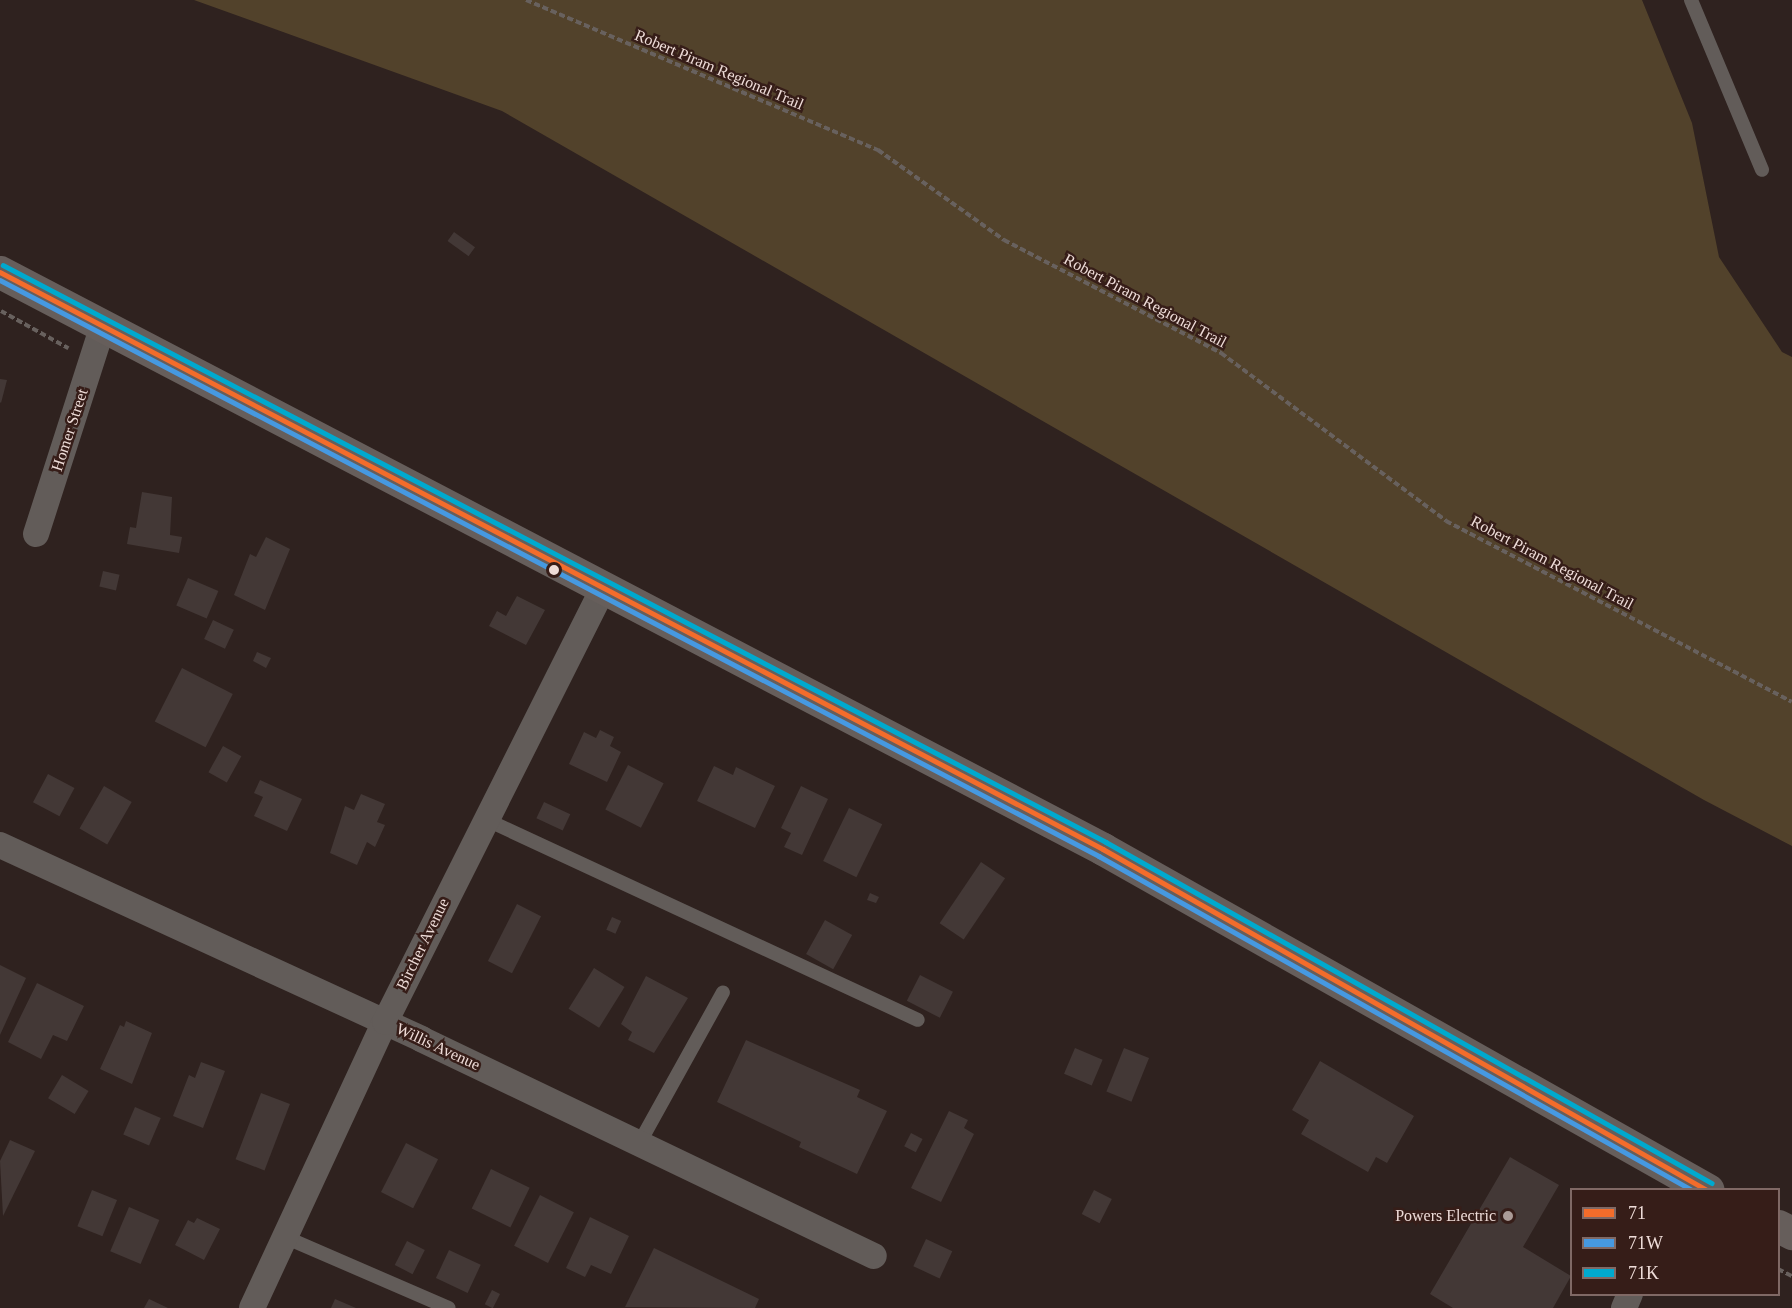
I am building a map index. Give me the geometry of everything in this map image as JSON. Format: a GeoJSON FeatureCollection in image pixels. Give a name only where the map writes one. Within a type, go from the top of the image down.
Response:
{"type":"FeatureCollection","features":[{"type":"Feature","properties":{"kind":"main road"},"geometry":{"type":"LineString","coordinates":[[2,276],[104,325],[1103,849],[1673,1181],[1700,1188]]}},
{"type":"Feature","properties":{"kind":"street","name":"Homer Street"},"geometry":{"type":"LineString","coordinates":[[36,534],[104,325]]}},
{"type":"Feature","properties":{"kind":"street","name":"Bircher Avenue"},"geometry":{"type":"LineString","coordinates":[[252,1308],[287,1238],[385,1022],[604,586]]}},
{"type":"Feature","properties":{"kind":"street","name":"Willis Avenue"},"geometry":{"type":"LineString","coordinates":[[0,845],[385,1022],[640,1142],[874,1256]]}},
{"type":"Feature","properties":{"kind":"lane"},"geometry":{"type":"LineString","coordinates":[[1691,0],[1762,170]]}},
{"type":"Feature","properties":{"kind":"lane"},"geometry":{"type":"LineString","coordinates":[[485,819],[918,1020]]}},
{"type":"Feature","properties":{"kind":"lane"},"geometry":{"type":"LineString","coordinates":[[640,1142],[723,992]]}},
{"type":"Feature","properties":{"kind":"lane"},"geometry":{"type":"LineString","coordinates":[[287,1238],[449,1308]]}},
{"type":"Feature","properties":{"kind":"path","name":"Robert Piram Regional Trail"},"geometry":{"type":"LineString","coordinates":[[526,0],[878,150],[1004,240],[1221,353],[1446,521],[1792,702]]}},
{"type":"Feature","properties":{"kind":"path"},"geometry":{"type":"LineString","coordinates":[[0,311],[92,359]]}},
{"type":"Feature","properties":{"kind":"shaded area"},"geometry":{"type":"Polygon","coordinates":[[[194,0],[1642,0],[1692,123],[1719,257],[1782,352],[1792,357],[1792,846],[1704,800],[502,111],[194,0]]]}},
{"type":"Feature","properties":{"kind":"building"},"geometry":{"type":"Polygon","coordinates":[[[454,232],[475,247],[469,256],[448,241],[454,232]]]}},
{"type":"Feature","properties":{"kind":"building"},"geometry":{"type":"Polygon","coordinates":[[[0,379],[7,380],[1,403],[0,402],[0,379]]]}},
{"type":"Feature","properties":{"kind":"building"},"geometry":{"type":"Polygon","coordinates":[[[142,492],[172,497],[170,535],[182,537],[179,553],[127,544],[130,527],[136,528],[142,492]]]}},
{"type":"Feature","properties":{"kind":"building"},"geometry":{"type":"Polygon","coordinates":[[[266,537],[290,549],[265,610],[234,595],[250,554],[256,557],[266,537]]]}},
{"type":"Feature","properties":{"kind":"building"},"geometry":{"type":"Polygon","coordinates":[[[103,571],[120,575],[116,590],[99,587],[103,571]]]}},
{"type":"Feature","properties":{"kind":"building"},"geometry":{"type":"Polygon","coordinates":[[[188,578],[218,591],[207,619],[176,606],[188,578]]]}},
{"type":"Feature","properties":{"kind":"building"},"geometry":{"type":"Polygon","coordinates":[[[517,596],[545,610],[526,645],[489,626],[497,611],[506,616],[517,596]]]}},
{"type":"Feature","properties":{"kind":"building"},"geometry":{"type":"Polygon","coordinates":[[[213,620],[234,630],[225,649],[204,639],[213,620]]]}},
{"type":"Feature","properties":{"kind":"building"},"geometry":{"type":"Polygon","coordinates":[[[257,652],[271,658],[266,668],[253,661],[257,652]]]}},
{"type":"Feature","properties":{"kind":"building"},"geometry":{"type":"Polygon","coordinates":[[[182,668],[233,694],[206,747],[155,721],[182,668]]]}},
{"type":"Feature","properties":{"kind":"building"},"geometry":{"type":"Polygon","coordinates":[[[600,730],[614,737],[610,746],[621,752],[607,782],[569,764],[584,732],[596,738],[600,730]]]}},
{"type":"Feature","properties":{"kind":"building"},"geometry":{"type":"Polygon","coordinates":[[[223,746],[241,756],[227,782],[208,772],[223,746]]]}},
{"type":"Feature","properties":{"kind":"building"},"geometry":{"type":"Polygon","coordinates":[[[628,765],[664,783],[641,828],[605,810],[628,765]]]}},
{"type":"Feature","properties":{"kind":"building"},"geometry":{"type":"Polygon","coordinates":[[[714,766],[733,775],[736,767],[775,786],[755,828],[697,801],[714,766]]]}},
{"type":"Feature","properties":{"kind":"building"},"geometry":{"type":"Polygon","coordinates":[[[48,774],[74,788],[59,816],[33,802],[48,774]]]}},
{"type":"Feature","properties":{"kind":"building"},"geometry":{"type":"Polygon","coordinates":[[[260,780],[302,799],[287,831],[254,816],[263,797],[254,793],[260,780]]]}},
{"type":"Feature","properties":{"kind":"building"},"geometry":{"type":"Polygon","coordinates":[[[104,786],[132,802],[107,844],[80,828],[104,786]]]}},
{"type":"Feature","properties":{"kind":"building"},"geometry":{"type":"Polygon","coordinates":[[[801,786],[828,799],[802,855],[784,847],[791,833],[781,828],[801,786]]]}},
{"type":"Feature","properties":{"kind":"building"},"geometry":{"type":"Polygon","coordinates":[[[361,794],[385,804],[377,822],[385,825],[375,847],[367,842],[357,865],[330,853],[345,806],[354,810],[361,794]]]}},
{"type":"Feature","properties":{"kind":"building"},"geometry":{"type":"Polygon","coordinates":[[[544,802],[570,814],[563,831],[536,818],[544,802]]]}},
{"type":"Feature","properties":{"kind":"building"},"geometry":{"type":"Polygon","coordinates":[[[849,808],[882,824],[856,877],[823,861],[849,808]]]}},
{"type":"Feature","properties":{"kind":"building"},"geometry":{"type":"Polygon","coordinates":[[[981,862],[1005,878],[964,940],[940,923],[981,862]]]}},
{"type":"Feature","properties":{"kind":"building"},"geometry":{"type":"Polygon","coordinates":[[[870,893],[879,897],[876,903],[867,900],[870,893]]]}},
{"type":"Feature","properties":{"kind":"building"},"geometry":{"type":"Polygon","coordinates":[[[517,904],[541,916],[512,973],[488,961],[517,904]]]}},
{"type":"Feature","properties":{"kind":"building"},"geometry":{"type":"Polygon","coordinates":[[[612,917],[621,921],[615,934],[606,930],[612,917]]]}},
{"type":"Feature","properties":{"kind":"building"},"geometry":{"type":"Polygon","coordinates":[[[825,920],[852,935],[833,969],[806,954],[825,920]]]}},
{"type":"Feature","properties":{"kind":"building"},"geometry":{"type":"Polygon","coordinates":[[[0,965],[26,978],[0,1035],[0,965]]]}},
{"type":"Feature","properties":{"kind":"building"},"geometry":{"type":"Polygon","coordinates":[[[594,968],[625,987],[599,1028],[569,1009],[594,968]]]}},
{"type":"Feature","properties":{"kind":"building"},"geometry":{"type":"Polygon","coordinates":[[[920,975],[953,992],[940,1018],[907,1001],[920,975]]]}},
{"type":"Feature","properties":{"kind":"building"},"geometry":{"type":"Polygon","coordinates":[[[646,976],[688,998],[654,1053],[628,1040],[632,1032],[621,1024],[646,976]]]}},
{"type":"Feature","properties":{"kind":"building"},"geometry":{"type":"Polygon","coordinates":[[[37,983],[84,1006],[67,1041],[53,1035],[41,1059],[8,1042],[37,983]]]}},
{"type":"Feature","properties":{"kind":"building"},"geometry":{"type":"Polygon","coordinates":[[[126,1021],[152,1033],[132,1084],[100,1069],[120,1025],[124,1027],[126,1021]]]}},
{"type":"Feature","properties":{"kind":"building"},"geometry":{"type":"Polygon","coordinates":[[[746,1040],[860,1090],[857,1097],[887,1111],[857,1174],[799,1147],[801,1142],[717,1102],[746,1040]]]}},
{"type":"Feature","properties":{"kind":"building"},"geometry":{"type":"Polygon","coordinates":[[[1075,1048],[1103,1060],[1092,1085],[1064,1074],[1075,1048]]]}},
{"type":"Feature","properties":{"kind":"building"},"geometry":{"type":"Polygon","coordinates":[[[1124,1048],[1149,1058],[1131,1102],[1106,1092],[1124,1048]]]}},
{"type":"Feature","properties":{"kind":"building"},"geometry":{"type":"Polygon","coordinates":[[[1320,1061],[1414,1116],[1387,1163],[1376,1157],[1368,1172],[1301,1134],[1309,1120],[1292,1110],[1320,1061]]]}},
{"type":"Feature","properties":{"kind":"building"},"geometry":{"type":"Polygon","coordinates":[[[201,1062],[225,1071],[203,1128],[173,1116],[189,1075],[195,1078],[201,1062]]]}},
{"type":"Feature","properties":{"kind":"building"},"geometry":{"type":"Polygon","coordinates":[[[62,1075],[89,1091],[75,1114],[48,1098],[62,1075]]]}},
{"type":"Feature","properties":{"kind":"building"},"geometry":{"type":"Polygon","coordinates":[[[261,1093],[290,1104],[264,1170],[236,1159],[261,1093]]]}},
{"type":"Feature","properties":{"kind":"building"},"geometry":{"type":"Polygon","coordinates":[[[135,1107],[161,1118],[149,1146],[123,1135],[135,1107]]]}},
{"type":"Feature","properties":{"kind":"building"},"geometry":{"type":"Polygon","coordinates":[[[949,1111],[968,1120],[964,1128],[974,1134],[941,1202],[911,1188],[949,1111]]]}},
{"type":"Feature","properties":{"kind":"building"},"geometry":{"type":"Polygon","coordinates":[[[911,1133],[923,1139],[916,1152],[904,1146],[911,1133]]]}},
{"type":"Feature","properties":{"kind":"building"},"geometry":{"type":"Polygon","coordinates":[[[10,1140],[35,1151],[3,1216],[0,1161],[10,1140]]]}},
{"type":"Feature","properties":{"kind":"building"},"geometry":{"type":"Polygon","coordinates":[[[406,1143],[438,1159],[413,1208],[381,1192],[406,1143]]]}},
{"type":"Feature","properties":{"kind":"building","name":"Powers Electric"},"geometry":{"type":"Polygon","coordinates":[[[1510,1157],[1559,1185],[1523,1247],[1570,1275],[1553,1308],[1453,1308],[1430,1294],[1510,1157]]]}},
{"type":"Feature","properties":{"kind":"building"},"geometry":{"type":"Polygon","coordinates":[[[491,1169],[530,1188],[510,1227],[472,1209],[491,1169]]]}},
{"type":"Feature","properties":{"kind":"building"},"geometry":{"type":"Polygon","coordinates":[[[92,1190],[117,1200],[102,1236],[77,1226],[92,1190]]]}},
{"type":"Feature","properties":{"kind":"building"},"geometry":{"type":"Polygon","coordinates":[[[1094,1190],[1112,1199],[1100,1223],[1082,1214],[1094,1190]]]}},
{"type":"Feature","properties":{"kind":"building"},"geometry":{"type":"Polygon","coordinates":[[[540,1195],[574,1212],[548,1263],[514,1246],[540,1195]]]}},
{"type":"Feature","properties":{"kind":"building"},"geometry":{"type":"Polygon","coordinates":[[[129,1207],[159,1220],[141,1264],[110,1251],[129,1207]]]}},
{"type":"Feature","properties":{"kind":"building"},"geometry":{"type":"Polygon","coordinates":[[[590,1217],[629,1236],[611,1274],[591,1265],[585,1277],[566,1268],[590,1217]]]}},
{"type":"Feature","properties":{"kind":"building"},"geometry":{"type":"Polygon","coordinates":[[[197,1218],[220,1229],[204,1260],[175,1245],[188,1220],[194,1223],[197,1218]]]}},
{"type":"Feature","properties":{"kind":"building"},"geometry":{"type":"Polygon","coordinates":[[[926,1239],[952,1251],[940,1278],[913,1266],[926,1239]]]}},
{"type":"Feature","properties":{"kind":"building"},"geometry":{"type":"Polygon","coordinates":[[[407,1241],[425,1250],[413,1274],[395,1265],[407,1241]]]}},
{"type":"Feature","properties":{"kind":"building"},"geometry":{"type":"Polygon","coordinates":[[[654,1248],[759,1299],[755,1308],[625,1307],[654,1248]]]}},
{"type":"Feature","properties":{"kind":"building"},"geometry":{"type":"Polygon","coordinates":[[[449,1250],[481,1265],[468,1293],[436,1278],[449,1250]]]}},
{"type":"Feature","properties":{"kind":"building"},"geometry":{"type":"Polygon","coordinates":[[[492,1290],[500,1294],[493,1308],[485,1304],[492,1290]]]}},
{"type":"Feature","properties":{"kind":"building"},"geometry":{"type":"Polygon","coordinates":[[[149,1299],[168,1308],[144,1308],[149,1299]]]}},
{"type":"Feature","properties":{"kind":"building"},"geometry":{"type":"Polygon","coordinates":[[[335,1299],[356,1308],[331,1308],[335,1299]]]}},
{"type":"Feature","properties":{"kind":"transit line","name":"71K"},"geometry":{"type":"LineString","coordinates":[[3,265],[1106,842],[1712,1183]]}},
{"type":"Feature","properties":{"kind":"transit line","name":"71"},"geometry":{"type":"LineString","coordinates":[[0,272],[1103,849],[1703,1188]]}},
{"type":"Feature","properties":{"kind":"transit line","name":"71W"},"geometry":{"type":"LineString","coordinates":[[0,280],[1099,856],[1688,1188]]}},
{"type":"Feature","properties":{"kind":"place","name":"Powers Electric"},"geometry":{"type":"Point","coordinates":[1508,1216]}}]}
